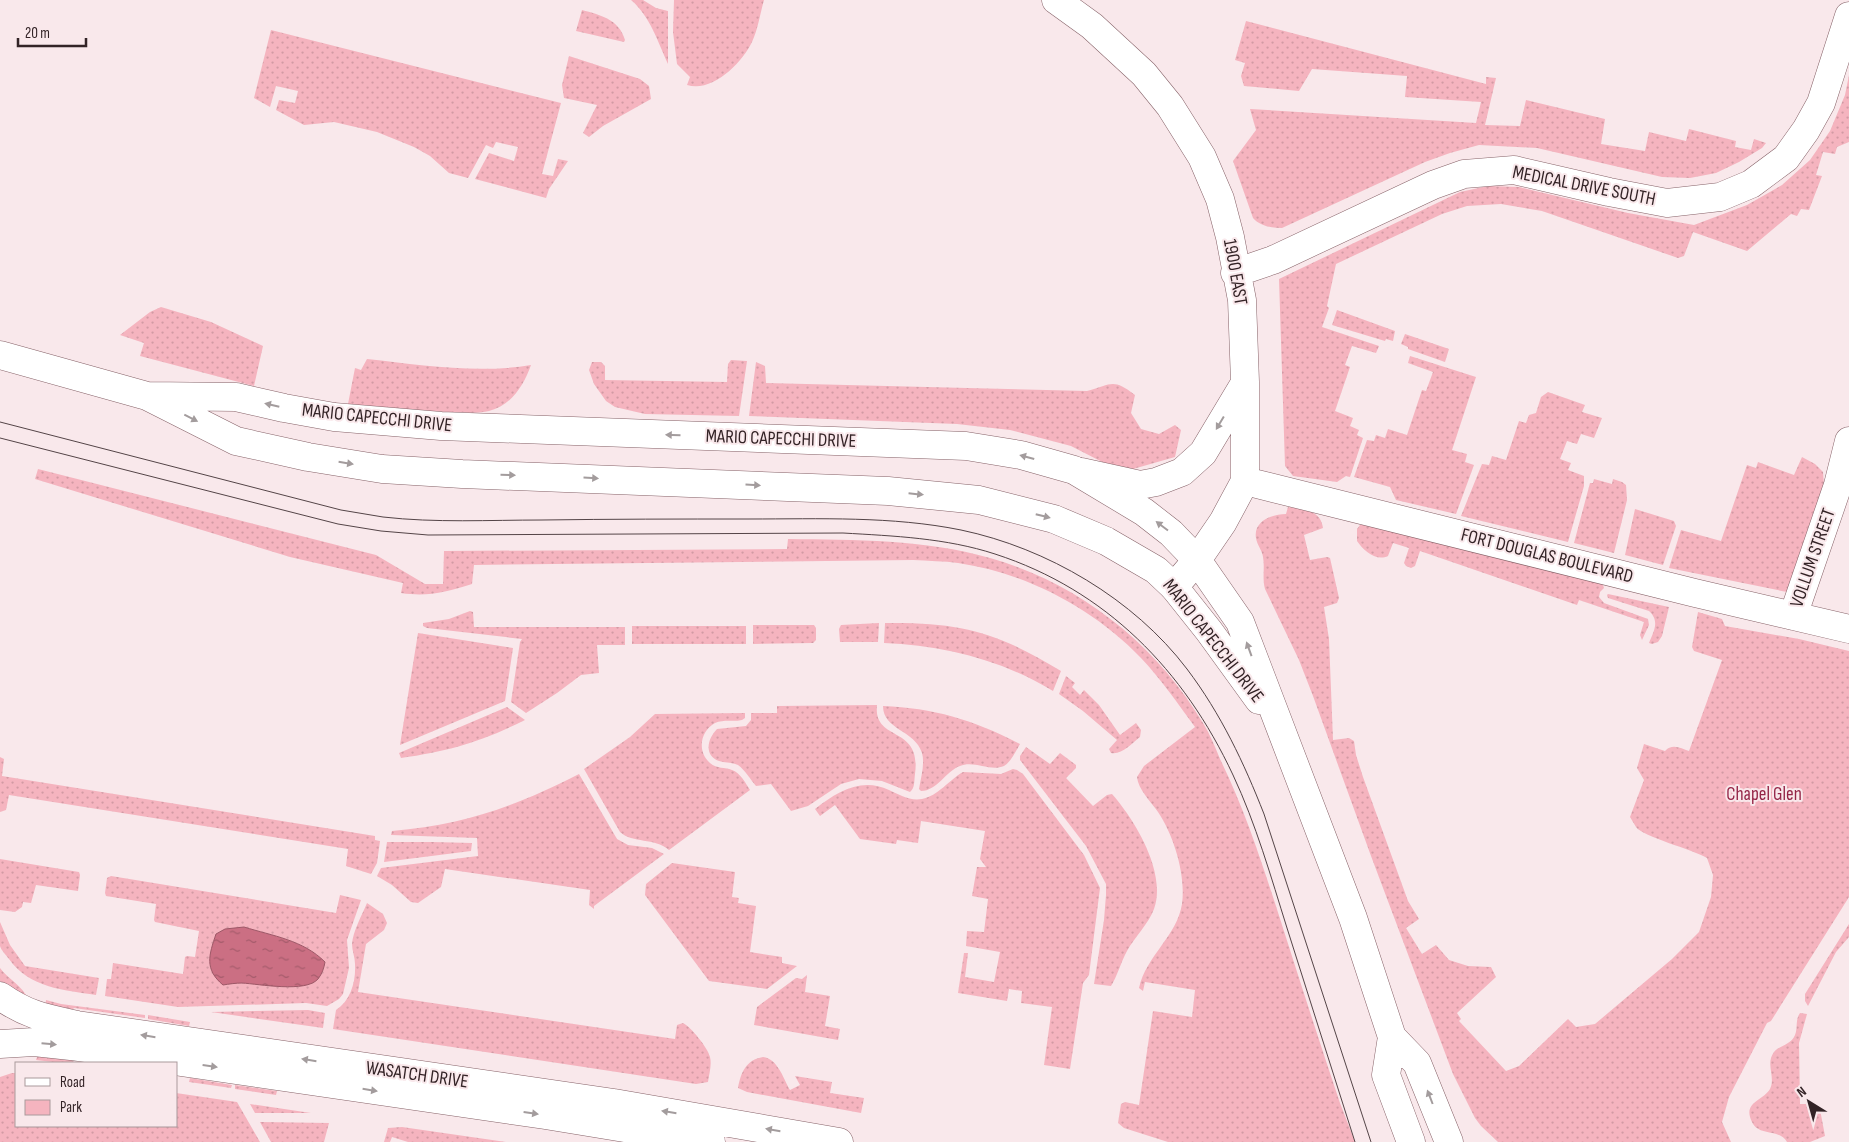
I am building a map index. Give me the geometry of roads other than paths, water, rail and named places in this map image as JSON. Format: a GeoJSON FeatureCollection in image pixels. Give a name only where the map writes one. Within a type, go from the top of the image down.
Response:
{"type":"FeatureCollection","features":[{"type":"Feature","properties":{"kind":"street","name":"1900 EAST"},"geometry":{"type":"LineString","coordinates":[[1056,0],[1092,26],[1144,74],[1170,106],[1195,143],[1220,199],[1230,238],[1235,273],[1242,300],[1245,382],[1245,480],[1223,522],[1197,560],[1174,587]]}},
{"type":"Feature","properties":{"kind":"street","name":"MEDICAL DRIVE SOUTH"},"geometry":{"type":"LineString","coordinates":[[1235,273],[1273,260],[1433,185],[1464,174],[1514,170],[1667,203],[1720,197],[1736,191],[1751,184],[1786,158],[1806,130],[1821,103],[1849,16]]}},
{"type":"Feature","properties":{"kind":"street","name":"MARIO CAPECCHI DRIVE"},"geometry":{"type":"LineString","coordinates":[[0,355],[147,396],[236,441],[308,457],[382,468],[462,474],[888,491],[979,500],[1054,519],[1106,541],[1156,570],[1174,587],[1279,727]]}},
{"type":"Feature","properties":{"kind":"street"},"geometry":{"type":"LineString","coordinates":[[1074,470],[1140,485],[1156,482],[1182,472],[1203,453],[1245,382]]}},
{"type":"Feature","properties":{"kind":"street","name":"MARIO CAPECCHI DRIVE"},"geometry":{"type":"LineString","coordinates":[[147,396],[236,397],[334,417],[441,426],[966,446],[1021,455],[1074,470],[1144,512],[1171,533],[1197,560],[1240,622],[1352,918],[1392,1036],[1417,1063],[1448,1142]]}},
{"type":"Feature","properties":{"kind":"street","name":"VOLLUM STREET"},"geometry":{"type":"LineString","coordinates":[[1793,616],[1838,485],[1849,441]]}},
{"type":"Feature","properties":{"kind":"street","name":"FORT DOUGLAS BOULEVARD"},"geometry":{"type":"LineString","coordinates":[[1245,480],[1849,629]]}},
{"type":"Feature","properties":{"kind":"street","name":"WASATCH DRIVE"},"geometry":{"type":"LineString","coordinates":[[0,996],[38,1017],[77,1025],[614,1103],[838,1142]]}},
{"type":"Feature","properties":{"kind":"street","name":"MARIO CAPECCHI DRIVE"},"geometry":{"type":"LineString","coordinates":[[1392,1036],[1386,1075],[1411,1142]]}},
{"type":"Feature","properties":{"kind":"street","name":"WASATCH DRIVE"},"geometry":{"type":"LineString","coordinates":[[0,1044],[34,1042],[71,1046],[545,1115],[712,1142]]}},
{"type":"Feature","properties":{"kind":"water"},"geometry":{"type":"Polygon","coordinates":[[[244,927],[287,940],[316,955],[325,962],[323,971],[318,979],[303,986],[293,987],[242,983],[223,985],[213,973],[210,961],[211,949],[216,934],[225,929],[244,927]]]}},
{"type":"Feature","properties":{"kind":"tram line"},"geometry":{"type":"LineString","coordinates":[[0,422],[341,510],[383,517],[462,521],[620,519],[882,520],[961,530],[1025,549],[1056,563],[1115,599],[1141,620],[1166,644],[1187,669],[1221,721],[1240,758],[1264,814],[1371,1142]]}},
{"type":"Feature","properties":{"kind":"tram line"},"geometry":{"type":"LineString","coordinates":[[0,438],[338,524],[381,531],[428,535],[843,533],[901,537],[958,544],[995,554],[1035,570],[1072,589],[1106,612],[1137,639],[1165,668],[1191,701],[1233,775],[1256,831],[1269,870],[1355,1142]]}},
{"type":"Feature","properties":{"kind":"park label","name":"Chapel Glen"},"geometry":{"type":"Point","coordinates":[1764,794]}}]}
